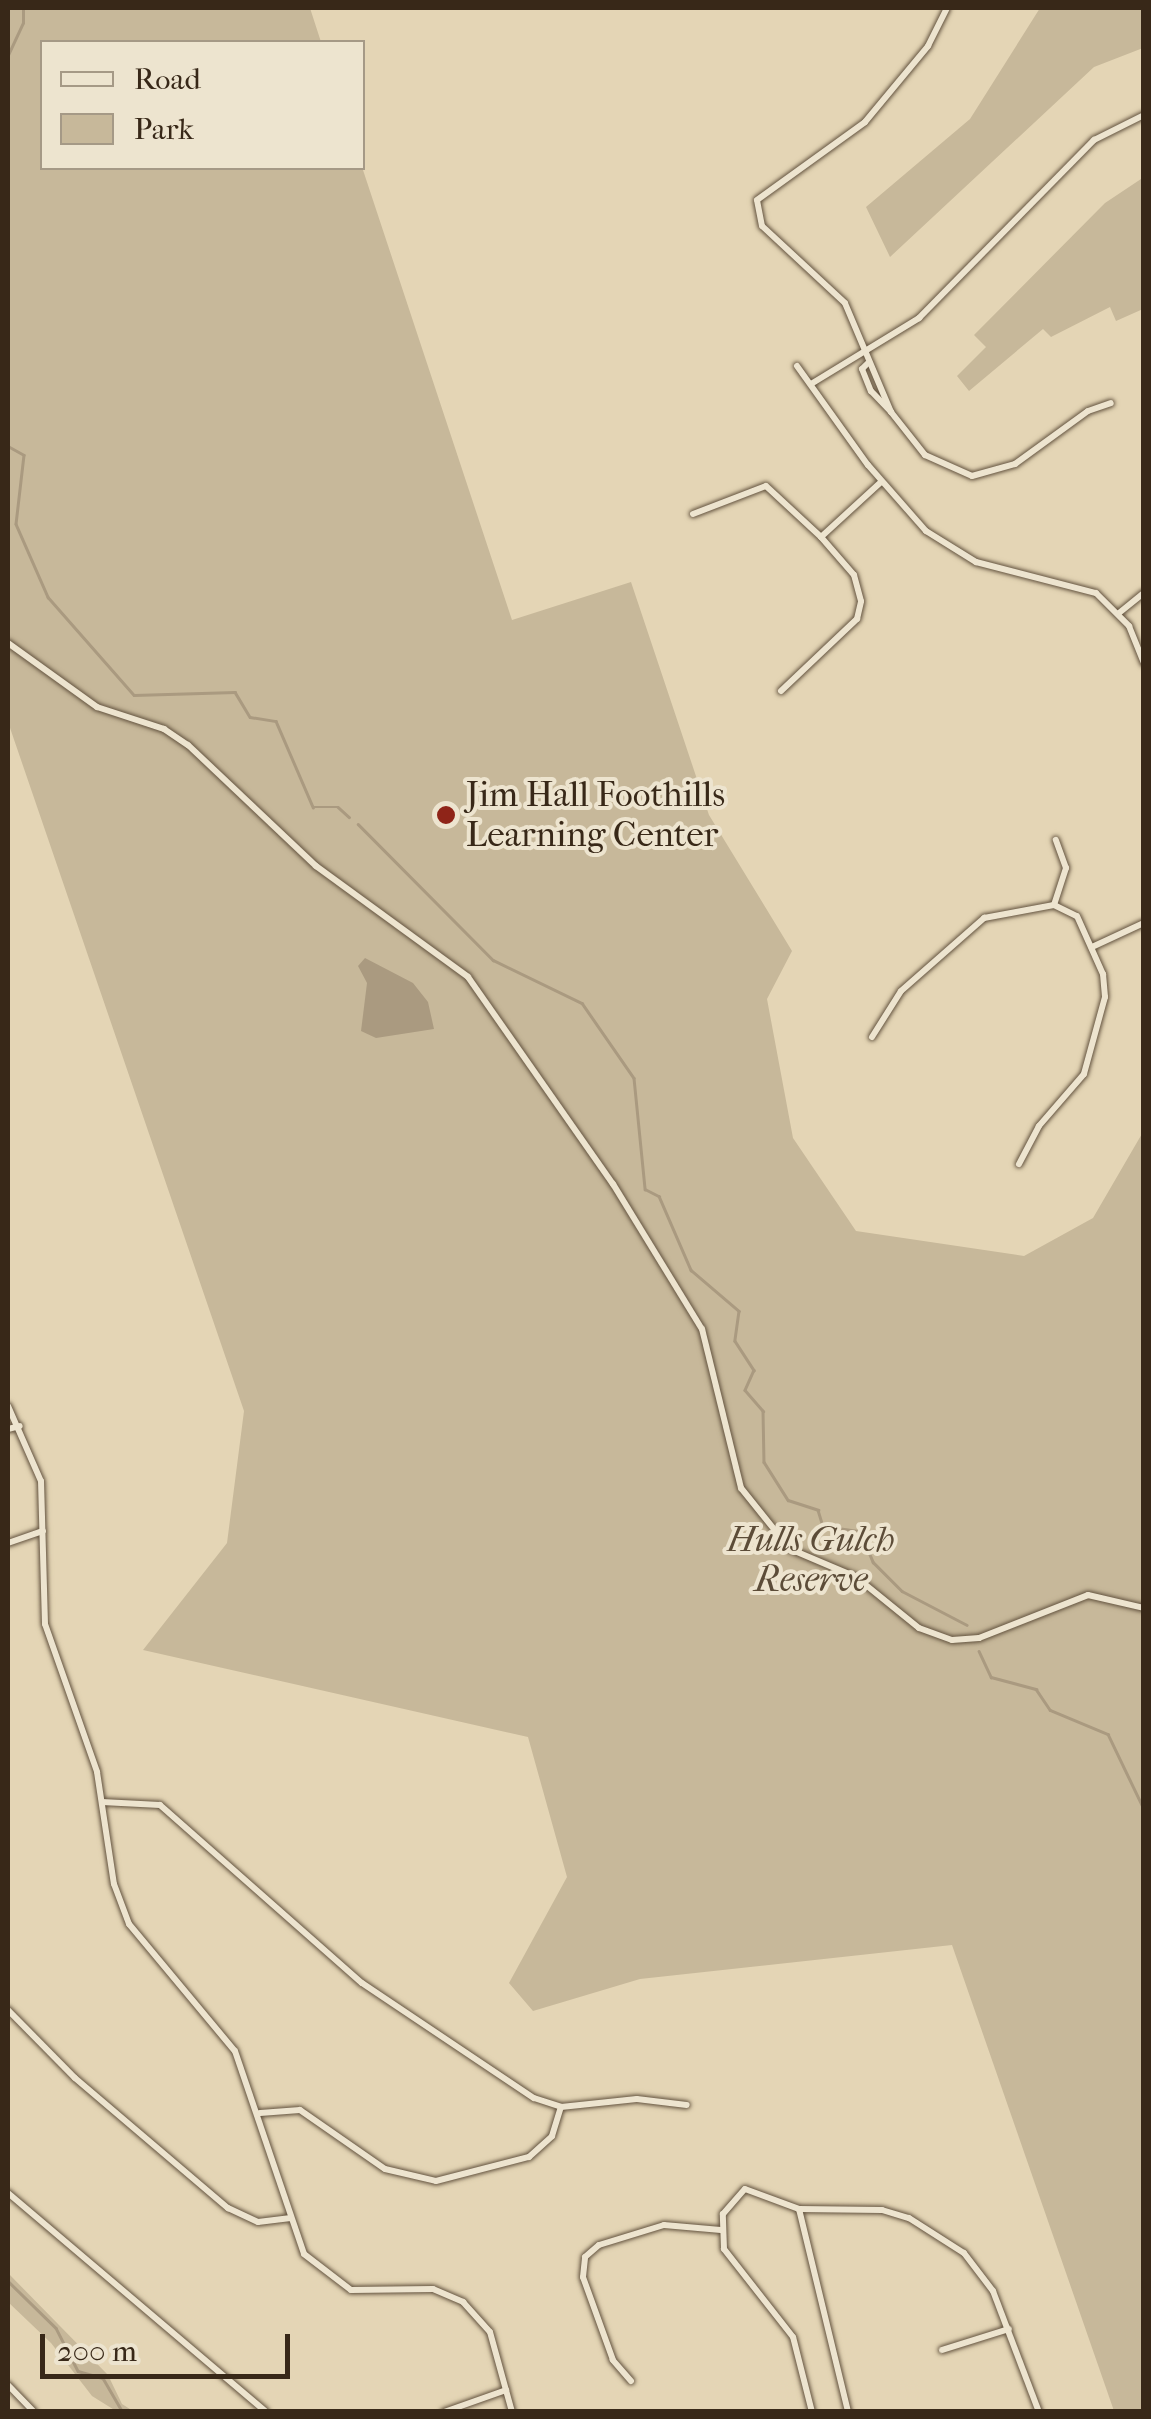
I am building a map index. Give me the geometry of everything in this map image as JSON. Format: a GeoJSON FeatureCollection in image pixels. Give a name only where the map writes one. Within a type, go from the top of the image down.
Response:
{"type":"FeatureCollection","features":[{"type":"Feature","properties":{"kind":"street"},"geometry":{"type":"LineString","coordinates":[[947,8],[928,46],[887,99],[823,153],[763,191],[756,207],[779,244],[835,288],[867,364],[862,369],[871,391],[881,408],[891,412],[924,455],[972,476],[1006,468],[1088,410],[1111,403]]}},
{"type":"Feature","properties":{"kind":"street"},"geometry":{"type":"LineString","coordinates":[[811,384],[919,318],[1094,140],[1144,115]]}},
{"type":"Feature","properties":{"kind":"street"},"geometry":{"type":"LineString","coordinates":[[796,366],[881,482],[918,524],[958,553],[995,568],[1084,587],[1119,613],[1144,662]]}},
{"type":"Feature","properties":{"kind":"street"},"geometry":{"type":"LineString","coordinates":[[820,537],[881,482]]}},
{"type":"Feature","properties":{"kind":"street"},"geometry":{"type":"LineString","coordinates":[[694,514],[766,486],[854,575],[860,610],[846,635],[781,691]]}},
{"type":"Feature","properties":{"kind":"street"},"geometry":{"type":"LineString","coordinates":[[1119,613],[1144,593]]}},
{"type":"Feature","properties":{"kind":"street"},"geometry":{"type":"LineString","coordinates":[[8,642],[96,707],[164,730],[188,745],[316,866],[468,977],[684,1296],[710,1346],[741,1488],[790,1549],[856,1578],[919,1628],[952,1640],[979,1638],[1088,1595],[1144,1608]]}},
{"type":"Feature","properties":{"kind":"street"},"geometry":{"type":"LineString","coordinates":[[1054,904],[1066,868],[1056,840]]}},
{"type":"Feature","properties":{"kind":"street"},"geometry":{"type":"LineString","coordinates":[[872,1036],[901,991],[984,918],[1054,904],[1076,916],[1106,986],[1091,1054],[1074,1088],[1039,1126],[1019,1164]]}},
{"type":"Feature","properties":{"kind":"street"},"geometry":{"type":"LineString","coordinates":[[1092,947],[1144,923]]}},
{"type":"Feature","properties":{"kind":"street"},"geometry":{"type":"LineString","coordinates":[[8,1406],[20,1426],[40,1481],[45,1624],[85,1728],[102,1802],[114,1884],[129,1924],[235,2051],[260,2113],[304,2254],[336,2283],[371,2294],[433,2288],[463,2302],[490,2332],[512,2412]]}},
{"type":"Feature","properties":{"kind":"street"},"geometry":{"type":"LineString","coordinates":[[8,1429],[20,1426]]}},
{"type":"Feature","properties":{"kind":"street"},"geometry":{"type":"LineString","coordinates":[[8,1542],[43,1531]]}},
{"type":"Feature","properties":{"kind":"street"},"geometry":{"type":"LineString","coordinates":[[102,1802],[160,1805],[362,1983],[534,2098],[561,2107],[637,2099],[687,2106]]}},
{"type":"Feature","properties":{"kind":"street"},"geometry":{"type":"LineString","coordinates":[[8,2010],[75,2078],[228,2208],[258,2222],[291,2218]]}},
{"type":"Feature","properties":{"kind":"street"},"geometry":{"type":"LineString","coordinates":[[260,2113],[300,2110],[385,2169],[436,2180],[529,2157],[552,2136],[561,2107]]}},
{"type":"Feature","properties":{"kind":"street"},"geometry":{"type":"LineString","coordinates":[[812,2412],[793,2337],[734,2267],[721,2230],[730,2203],[746,2189],[800,2210],[882,2210],[938,2233],[980,2272],[1008,2329],[1039,2412]]}},
{"type":"Feature","properties":{"kind":"street"},"geometry":{"type":"LineString","coordinates":[[8,2193],[266,2412]]}},
{"type":"Feature","properties":{"kind":"street"},"geometry":{"type":"LineString","coordinates":[[800,2210],[848,2412]]}},
{"type":"Feature","properties":{"kind":"street"},"geometry":{"type":"LineString","coordinates":[[631,2381],[613,2360],[583,2277],[585,2257],[599,2246],[664,2226],[721,2230]]}},
{"type":"Feature","properties":{"kind":"street"},"geometry":{"type":"LineString","coordinates":[[942,2350],[1008,2329]]}},
{"type":"Feature","properties":{"kind":"street"},"geometry":{"type":"LineString","coordinates":[[8,2385],[34,2412]]}},
{"type":"Feature","properties":{"kind":"street"},"geometry":{"type":"LineString","coordinates":[[444,2412],[506,2390]]}},
{"type":"Feature","properties":{"kind":"green space","name":"Hulls Gulch Reserve"},"geometry":{"type":"Polygon","coordinates":[[[8,8],[310,8],[320,40],[40,40],[40,170],[363,170],[512,620],[631,582],[709,815],[792,951],[767,999],[793,1138],[856,1231],[1024,1256],[1093,1218],[1143,1132],[1143,2411],[1114,2411],[952,1945],[640,1979],[533,2011],[509,1983],[567,1877],[528,1737],[143,1650],[227,1543],[244,1411],[8,722],[8,8]]]}},
{"type":"Feature","properties":{"kind":"green space"},"geometry":{"type":"Polygon","coordinates":[[[1040,8],[1143,8],[1143,48],[1094,67],[890,257],[866,207],[970,119],[1040,8]]]}},
{"type":"Feature","properties":{"kind":"green space"},"geometry":{"type":"Polygon","coordinates":[[[1143,167],[1143,309],[1116,321],[1110,307],[1051,337],[1043,329],[969,391],[957,376],[986,347],[974,335],[1105,203],[1141,179],[1143,167]]]}},
{"type":"Feature","properties":{"kind":"green space"},"geometry":{"type":"Polygon","coordinates":[[[8,2273],[108,2375],[122,2404],[133,2411],[116,2411],[92,2396],[51,2343],[8,2302],[8,2273]]]}},
{"type":"Feature","properties":{"kind":"shaded area"},"geometry":{"type":"Polygon","coordinates":[[[365,958],[413,983],[428,1002],[434,1029],[376,1038],[361,1031],[367,983],[358,966],[365,958]]]}},
{"type":"Feature","properties":{"kind":"waterway"},"geometry":{"type":"LineString","coordinates":[[8,55],[23,23],[23,8]]}},
{"type":"Feature","properties":{"kind":"waterway"},"geometry":{"type":"LineString","coordinates":[[8,446],[24,455],[16,524],[48,597],[134,695],[235,692],[250,717],[276,721],[313,807],[338,807],[349,817]]}},
{"type":"Feature","properties":{"kind":"waterway"},"geometry":{"type":"LineString","coordinates":[[358,824],[493,960],[582,1003],[634,1078],[645,1189],[659,1196],[691,1270],[739,1311],[735,1341],[754,1370],[745,1390],[763,1411],[764,1462],[788,1500],[818,1510],[823,1526],[860,1531],[873,1562],[902,1591],[967,1625]]}},
{"type":"Feature","properties":{"kind":"waterway"},"geometry":{"type":"LineString","coordinates":[[979,1651],[991,1677],[1036,1689],[1050,1710],[1108,1734],[1144,1809]]}},
{"type":"Feature","properties":{"kind":"waterway"},"geometry":{"type":"LineString","coordinates":[[8,2281],[56,2328],[78,2371],[103,2378],[123,2412]]}},
{"type":"Feature","properties":{"kind":"place","name":"Jim Hall Foothills Learning Center"},"geometry":{"type":"Point","coordinates":[446,815]}}]}
